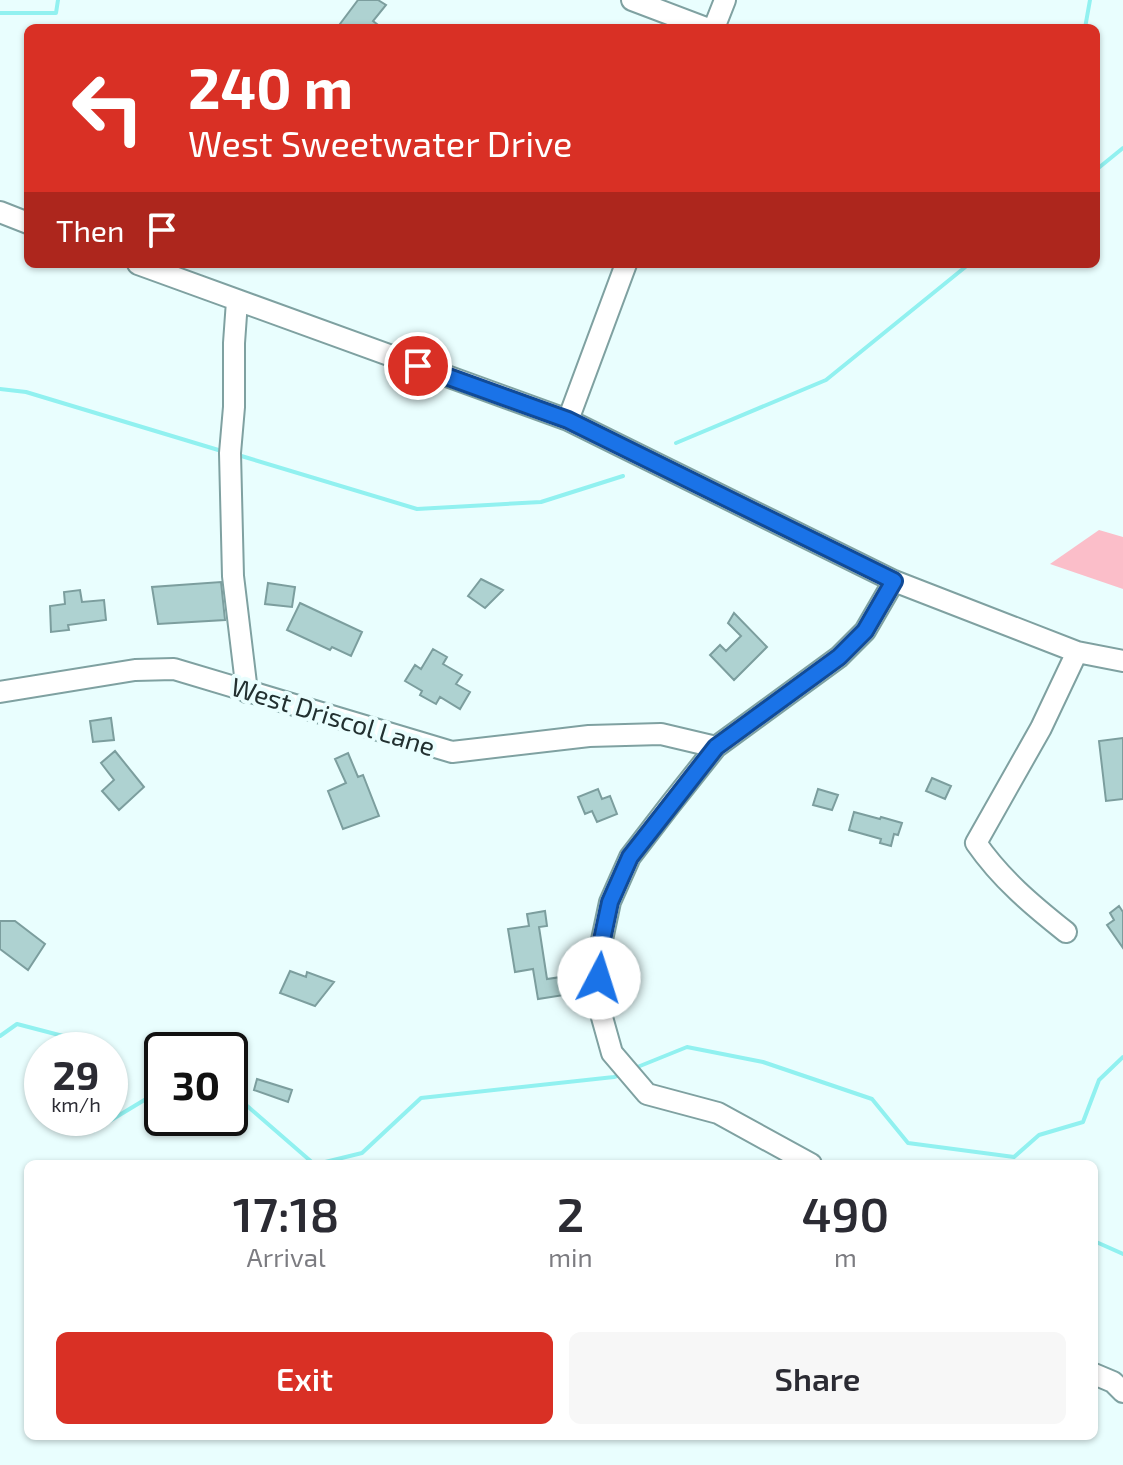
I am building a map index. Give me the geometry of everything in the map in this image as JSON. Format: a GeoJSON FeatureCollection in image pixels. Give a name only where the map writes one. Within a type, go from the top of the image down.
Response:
{"type":"FeatureCollection","features":[{"type":"Feature","properties":{"kind":"street"},"geometry":{"type":"LineString","coordinates":[[632,0],[695,24]]}},
{"type":"Feature","properties":{"kind":"street"},"geometry":{"type":"LineString","coordinates":[[716,24],[725,0]]}},
{"type":"Feature","properties":{"kind":"street"},"geometry":{"type":"LineString","coordinates":[[0,212],[24,221]]}},
{"type":"Feature","properties":{"kind":"street"},"geometry":{"type":"LineString","coordinates":[[149,268],[568,420],[894,581],[1077,652],[1123,661]]}},
{"type":"Feature","properties":{"kind":"street"},"geometry":{"type":"LineString","coordinates":[[568,420],[625,268]]}},
{"type":"Feature","properties":{"kind":"street"},"geometry":{"type":"LineString","coordinates":[[237,301],[230,453],[233,576],[247,692]]}},
{"type":"Feature","properties":{"kind":"street"},"geometry":{"type":"LineString","coordinates":[[804,1160],[718,1113],[647,1094],[612,1053],[598,1003],[599,954],[610,902],[630,857],[716,747],[839,657],[865,631],[894,581]]}},
{"type":"Feature","properties":{"kind":"street"},"geometry":{"type":"LineString","coordinates":[[1066,932],[1020,895],[976,843],[1041,728],[1077,652]]}},
{"type":"Feature","properties":{"kind":"street","name":"West Driscol Lane"},"geometry":{"type":"LineString","coordinates":[[0,692],[135,670],[174,669],[452,752],[589,736],[661,734],[716,747]]}},
{"type":"Feature","properties":{"kind":"street"},"geometry":{"type":"LineString","coordinates":[[1098,1376],[1113,1382],[1123,1392]]}},
{"type":"Feature","properties":{"kind":"shaded area"},"geometry":{"type":"Polygon","coordinates":[[[1099,530],[1123,537],[1123,589],[1050,564],[1099,530]]]}},
{"type":"Feature","properties":{"kind":"building"},"geometry":{"type":"Polygon","coordinates":[[[358,0],[378,0],[386,5],[373,21],[377,24],[340,24],[358,0]]]}},
{"type":"Feature","properties":{"kind":"building"},"geometry":{"type":"Polygon","coordinates":[[[481,579],[503,590],[485,608],[468,596],[481,579]]]}},
{"type":"Feature","properties":{"kind":"building"},"geometry":{"type":"Polygon","coordinates":[[[221,582],[225,620],[158,624],[152,587],[221,582]]]}},
{"type":"Feature","properties":{"kind":"building"},"geometry":{"type":"Polygon","coordinates":[[[268,583],[295,587],[292,607],[265,604],[268,583]]]}},
{"type":"Feature","properties":{"kind":"building"},"geometry":{"type":"Polygon","coordinates":[[[80,590],[82,602],[104,600],[106,620],[68,625],[69,630],[51,632],[50,606],[65,604],[64,592],[80,590]]]}},
{"type":"Feature","properties":{"kind":"building"},"geometry":{"type":"Polygon","coordinates":[[[300,603],[362,632],[351,656],[287,630],[300,603]]]}},
{"type":"Feature","properties":{"kind":"building"},"geometry":{"type":"Polygon","coordinates":[[[734,613],[767,647],[734,680],[710,655],[720,645],[726,651],[741,636],[728,623],[734,613]]]}},
{"type":"Feature","properties":{"kind":"building"},"geometry":{"type":"Polygon","coordinates":[[[433,649],[447,657],[443,664],[462,675],[456,684],[470,692],[460,709],[440,697],[436,704],[405,681],[415,665],[421,669],[433,649]]]}},
{"type":"Feature","properties":{"kind":"building"},"geometry":{"type":"Polygon","coordinates":[[[111,718],[114,740],[93,742],[90,721],[111,718]]]}},
{"type":"Feature","properties":{"kind":"building"},"geometry":{"type":"Polygon","coordinates":[[[1123,738],[1123,799],[1106,801],[1099,741],[1123,738]]]}},
{"type":"Feature","properties":{"kind":"building"},"geometry":{"type":"Polygon","coordinates":[[[115,751],[144,787],[119,810],[102,791],[114,780],[101,763],[115,751]]]}},
{"type":"Feature","properties":{"kind":"building"},"geometry":{"type":"Polygon","coordinates":[[[348,753],[358,777],[363,775],[379,816],[343,829],[328,791],[346,783],[335,759],[348,753]]]}},
{"type":"Feature","properties":{"kind":"building"},"geometry":{"type":"Polygon","coordinates":[[[932,778],[951,786],[945,799],[926,791],[932,778]]]}},
{"type":"Feature","properties":{"kind":"building"},"geometry":{"type":"Polygon","coordinates":[[[598,789],[602,799],[610,796],[617,814],[597,822],[592,811],[585,814],[578,797],[598,789]]]}},
{"type":"Feature","properties":{"kind":"building"},"geometry":{"type":"Polygon","coordinates":[[[818,789],[838,795],[832,810],[813,805],[818,789]]]}},
{"type":"Feature","properties":{"kind":"building"},"geometry":{"type":"Polygon","coordinates":[[[854,812],[902,823],[898,835],[894,834],[891,846],[880,843],[881,839],[849,830],[854,812]]]}},
{"type":"Feature","properties":{"kind":"building"},"geometry":{"type":"Polygon","coordinates":[[[1119,906],[1123,912],[1123,948],[1107,925],[1114,920],[1110,913],[1119,906]]]}},
{"type":"Feature","properties":{"kind":"building"},"geometry":{"type":"Polygon","coordinates":[[[545,911],[547,926],[539,927],[547,979],[561,977],[564,995],[538,999],[533,969],[515,972],[508,929],[529,926],[527,914],[545,911]]]}},
{"type":"Feature","properties":{"kind":"building"},"geometry":{"type":"Polygon","coordinates":[[[0,921],[15,921],[45,944],[28,970],[0,949],[0,921]]]}},
{"type":"Feature","properties":{"kind":"building"},"geometry":{"type":"Polygon","coordinates":[[[290,971],[306,977],[307,972],[334,982],[315,1006],[280,993],[290,971]]]}},
{"type":"Feature","properties":{"kind":"building"},"geometry":{"type":"Polygon","coordinates":[[[257,1079],[292,1090],[288,1102],[254,1090],[257,1079]]]}},
{"type":"Feature","properties":{"kind":"waterway"},"geometry":{"type":"LineString","coordinates":[[0,13],[56,13],[58,0]]}},
{"type":"Feature","properties":{"kind":"waterway"},"geometry":{"type":"LineString","coordinates":[[1086,24],[1090,0]]}},
{"type":"Feature","properties":{"kind":"waterway"},"geometry":{"type":"LineString","coordinates":[[1100,167],[1123,148]]}},
{"type":"Feature","properties":{"kind":"waterway"},"geometry":{"type":"LineString","coordinates":[[676,443],[826,380],[964,268]]}},
{"type":"Feature","properties":{"kind":"waterway"},"geometry":{"type":"LineString","coordinates":[[0,389],[26,392],[225,452]]}},
{"type":"Feature","properties":{"kind":"waterway"},"geometry":{"type":"LineString","coordinates":[[238,455],[417,509],[541,502],[623,476]]}},
{"type":"Feature","properties":{"kind":"waterway"},"geometry":{"type":"LineString","coordinates":[[0,1036],[17,1024],[48,1032]]}},
{"type":"Feature","properties":{"kind":"waterway"},"geometry":{"type":"LineString","coordinates":[[635,1068],[687,1047],[763,1062],[872,1099],[908,1143],[1014,1157],[1039,1135],[1083,1122],[1099,1080],[1123,1057]]}},
{"type":"Feature","properties":{"kind":"waterway"},"geometry":{"type":"LineString","coordinates":[[333,1160],[362,1153],[421,1098],[620,1075]]}},
{"type":"Feature","properties":{"kind":"waterway"},"geometry":{"type":"LineString","coordinates":[[128,1110],[144,1100]]}},
{"type":"Feature","properties":{"kind":"waterway"},"geometry":{"type":"LineString","coordinates":[[248,1107],[309,1160]]}},
{"type":"Feature","properties":{"kind":"waterway"},"geometry":{"type":"LineString","coordinates":[[1098,1243],[1123,1254]]}},
{"type":"Feature","properties":{"kind":"route"},"geometry":{"type":"LineString","coordinates":[[418,366],[568,420],[894,581],[865,631],[839,657],[716,747],[630,857],[610,902],[599,954],[599,978]]}}]}
